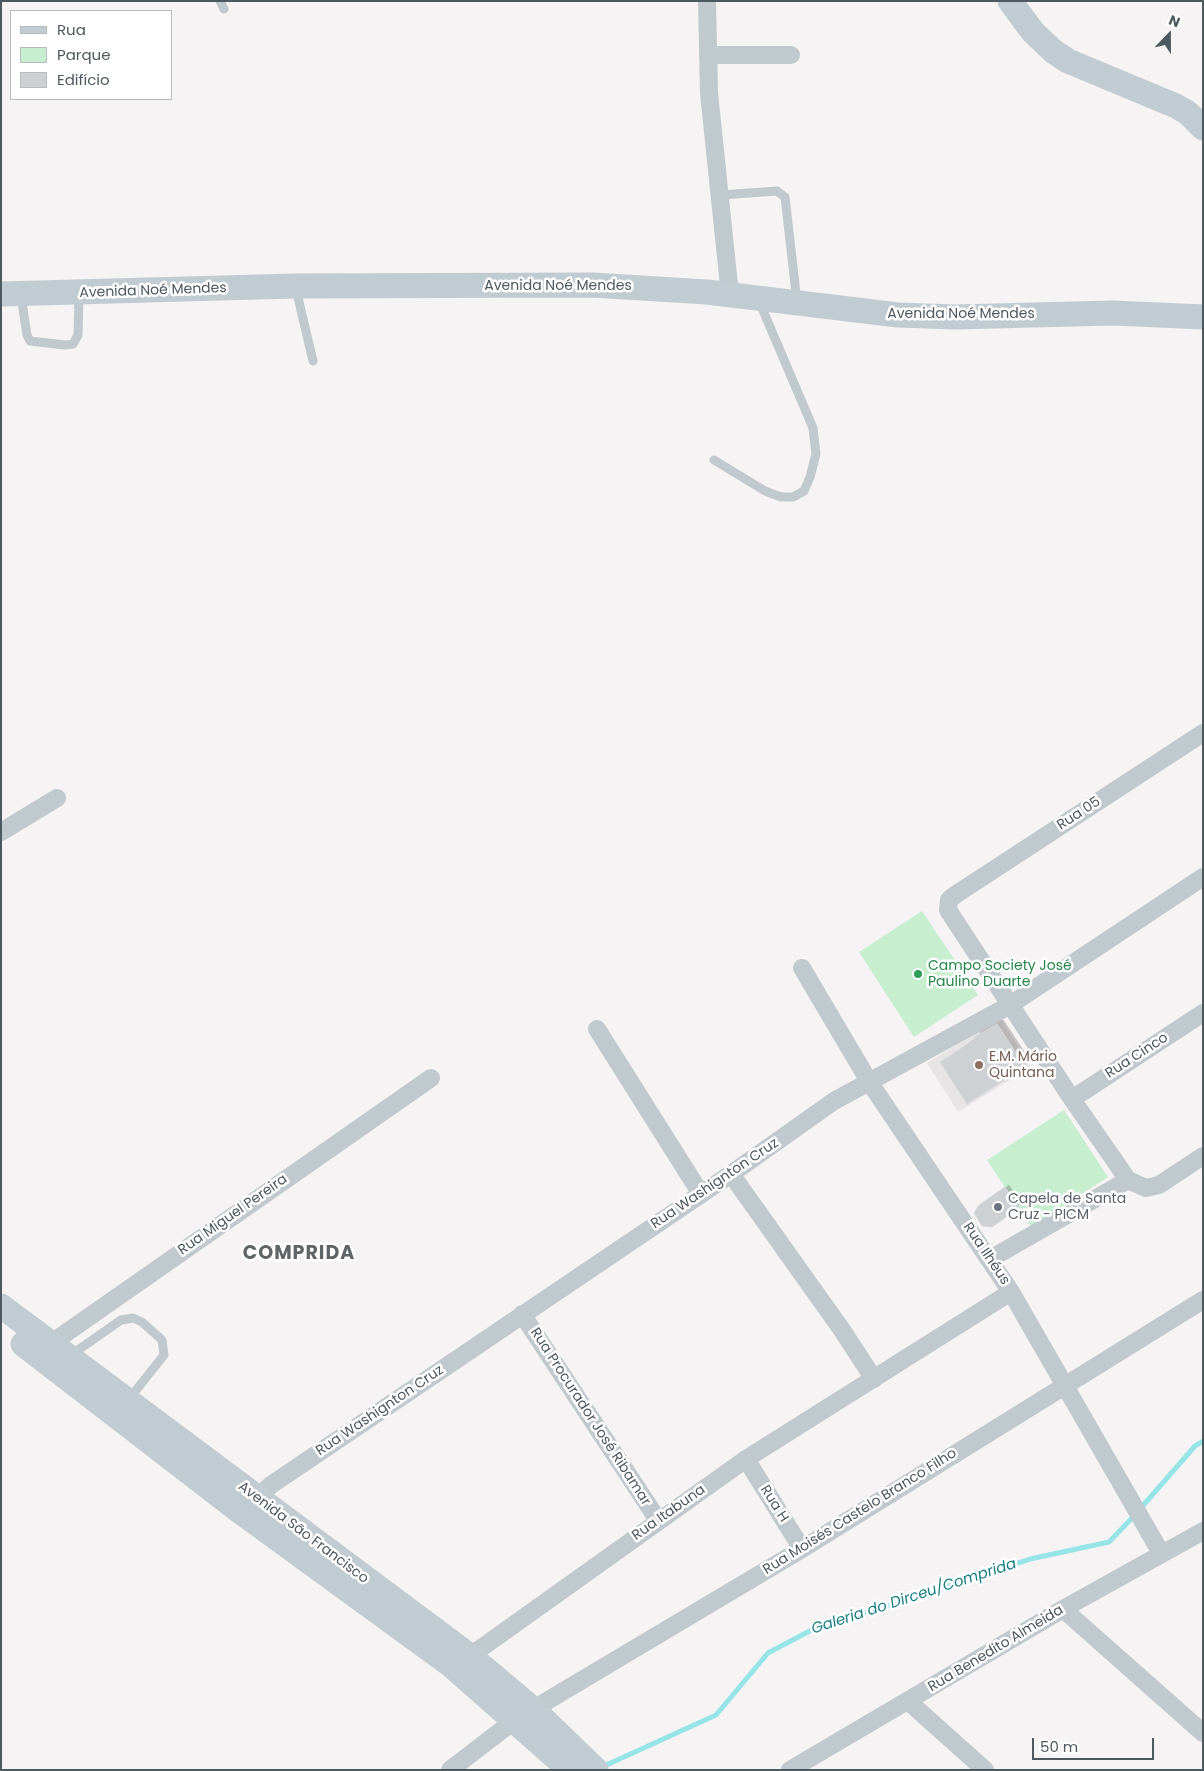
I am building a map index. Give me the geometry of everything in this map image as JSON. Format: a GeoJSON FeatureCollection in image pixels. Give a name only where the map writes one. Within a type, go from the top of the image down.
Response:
{"type":"FeatureCollection","features":[{"type":"Feature","properties":{"kind":"street"},"geometry":{"type":"LineString","coordinates":[[707,1],[711,118],[721,194],[730,296]]}},
{"type":"Feature","properties":{"kind":"street"},"geometry":{"type":"LineString","coordinates":[[1010,1],[1033,32],[1053,51],[1068,61],[1176,106],[1188,113],[1203,128]]}},
{"type":"Feature","properties":{"kind":"street"},"geometry":{"type":"LineString","coordinates":[[708,55],[791,56]]}},
{"type":"Feature","properties":{"kind":"street","name":"Avenida Noé Mendes"},"geometry":{"type":"LineString","coordinates":[[11,294],[295,286],[592,285],[659,288],[898,315],[955,317],[1112,313],[1203,318]]}},
{"type":"Feature","properties":{"kind":"street","name":"Avenida Noé Mendes"},"geometry":{"type":"LineString","coordinates":[[1112,313],[1140,304],[1203,300]]}},
{"type":"Feature","properties":{"kind":"street","name":"Rua 05"},"geometry":{"type":"LineString","coordinates":[[1010,1005],[951,918],[948,903],[956,895],[1203,733]]}},
{"type":"Feature","properties":{"kind":"street"},"geometry":{"type":"LineString","coordinates":[[1,832],[56,798]]}},
{"type":"Feature","properties":{"kind":"street","name":"Rua Washignton Cruz"},"geometry":{"type":"LineString","coordinates":[[249,1505],[271,1485],[731,1174],[834,1101],[1010,1005],[1203,877]]}},
{"type":"Feature","properties":{"kind":"street","name":"Rua Ilhéus"},"geometry":{"type":"LineString","coordinates":[[802,968],[870,1082],[990,1258],[1011,1292],[1157,1546]]}},
{"type":"Feature","properties":{"kind":"street"},"geometry":{"type":"LineString","coordinates":[[1010,1005],[1128,1180],[1146,1188],[1159,1185],[1203,1156]]}},
{"type":"Feature","properties":{"kind":"street","name":"Rua Cinco"},"geometry":{"type":"LineString","coordinates":[[1072,1099],[1203,1013]]}},
{"type":"Feature","properties":{"kind":"street"},"geometry":{"type":"LineString","coordinates":[[597,1029],[701,1194]]}},
{"type":"Feature","properties":{"kind":"street","name":"Rua Miguel Pereira"},"geometry":{"type":"LineString","coordinates":[[52,1352],[431,1078]]}},
{"type":"Feature","properties":{"kind":"street"},"geometry":{"type":"LineString","coordinates":[[731,1174],[842,1330],[874,1379]]}},
{"type":"Feature","properties":{"kind":"street"},"geometry":{"type":"LineString","coordinates":[[990,1258],[1128,1180]]}},
{"type":"Feature","properties":{"kind":"street","name":"Rua Itabuna"},"geometry":{"type":"LineString","coordinates":[[470,1656],[746,1459],[1011,1292]]}},
{"type":"Feature","properties":{"kind":"street","name":"Rua Moisés Castelo Branco Filho"},"geometry":{"type":"LineString","coordinates":[[450,1770],[524,1714],[802,1549],[1203,1300]]}},
{"type":"Feature","properties":{"kind":"street","name":"Avenida São Francisco"},"geometry":{"type":"LineString","coordinates":[[1,1306],[52,1352],[131,1412],[423,1644],[524,1714]]}},
{"type":"Feature","properties":{"kind":"street","name":"Rua Procurador José Ribamar"},"geometry":{"type":"LineString","coordinates":[[522,1314],[658,1520]]}},
{"type":"Feature","properties":{"kind":"street","name":"Avenida São Francisco"},"geometry":{"type":"LineString","coordinates":[[1,1328],[52,1352]]}},
{"type":"Feature","properties":{"kind":"street","name":"Rua H"},"geometry":{"type":"LineString","coordinates":[[746,1459],[802,1549]]}},
{"type":"Feature","properties":{"kind":"street","name":"Avenida São Francisco"},"geometry":{"type":"LineString","coordinates":[[249,1505],[470,1656],[524,1714],[578,1763]]}},
{"type":"Feature","properties":{"kind":"street","name":"Rua Benedito Almeida"},"geometry":{"type":"LineString","coordinates":[[790,1770],[1063,1609],[1203,1531]]}},
{"type":"Feature","properties":{"kind":"street"},"geometry":{"type":"LineString","coordinates":[[1063,1609],[1203,1733]]}},
{"type":"Feature","properties":{"kind":"street"},"geometry":{"type":"LineString","coordinates":[[908,1701],[986,1770]]}},
{"type":"Feature","properties":{"kind":"lane"},"geometry":{"type":"LineString","coordinates":[[721,194],[777,191],[785,197],[797,304]]}},
{"type":"Feature","properties":{"kind":"lane"},"geometry":{"type":"LineString","coordinates":[[295,286],[313,361]]}},
{"type":"Feature","properties":{"kind":"lane"},"geometry":{"type":"LineString","coordinates":[[11,294],[30,341],[65,345],[72,344],[78,335],[79,293]]}},
{"type":"Feature","properties":{"kind":"lane"},"geometry":{"type":"LineString","coordinates":[[714,460],[765,491],[781,497],[794,497],[804,491],[810,477],[816,454],[813,428],[758,299]]}},
{"type":"Feature","properties":{"kind":"lane"},"geometry":{"type":"LineString","coordinates":[[52,1352],[121,1320],[133,1318],[142,1322],[162,1340],[164,1355],[131,1412]]}},
{"type":"Feature","properties":{"kind":"shaded area","name":"E.M. Mário Quintana"},"geometry":{"type":"Polygon","coordinates":[[[1000,1018],[1031,1067],[958,1112],[927,1063],[1000,1018]]]}},
{"type":"Feature","properties":{"kind":"green space","name":"Campo Society José Paulino Duarte"},"geometry":{"type":"Polygon","coordinates":[[[922,911],[978,995],[914,1037],[859,952],[922,911]]]}},
{"type":"Feature","properties":{"kind":"green space"},"geometry":{"type":"Polygon","coordinates":[[[1064,1110],[1108,1177],[1031,1227],[987,1160],[1064,1110]]]}},
{"type":"Feature","properties":{"kind":"building","name":"E.M. Mário Quintana"},"geometry":{"type":"Polygon","coordinates":[[[997,1024],[1025,1067],[967,1104],[940,1062],[975,1040],[974,1037],[997,1024]]]}},
{"type":"Feature","properties":{"kind":"building","name":"Capela de Santa Cruz - PICM"},"geometry":{"type":"Polygon","coordinates":[[[1005,1187],[1019,1208],[992,1227],[982,1226],[974,1213],[979,1205],[1005,1187]]]}},
{"type":"Feature","properties":{"kind":"waterway","name":"Galeria do Dirceu/Comprida"},"geometry":{"type":"LineString","coordinates":[[1140,1509],[1195,1446],[1203,1441]]}},
{"type":"Feature","properties":{"kind":"waterway","name":"Galeria do Dirceu/Comprida"},"geometry":{"type":"LineString","coordinates":[[602,1767],[716,1715],[768,1653],[821,1625],[884,1607],[1030,1559],[1109,1542],[1135,1515]]}},
{"type":"Feature","properties":{"kind":"place","name":"Campo Society José Paulino Duarte"},"geometry":{"type":"Point","coordinates":[918,974]}},
{"type":"Feature","properties":{"kind":"place","name":"E.M. Mário Quintana"},"geometry":{"type":"Point","coordinates":[979,1065]}},
{"type":"Feature","properties":{"kind":"place","name":"Capela de Santa Cruz - PICM"},"geometry":{"type":"Point","coordinates":[998,1207]}},
{"type":"Feature","properties":{"kind":"district","name":"COMPRIDA"},"geometry":{"type":"Point","coordinates":[299,1254]}}]}
